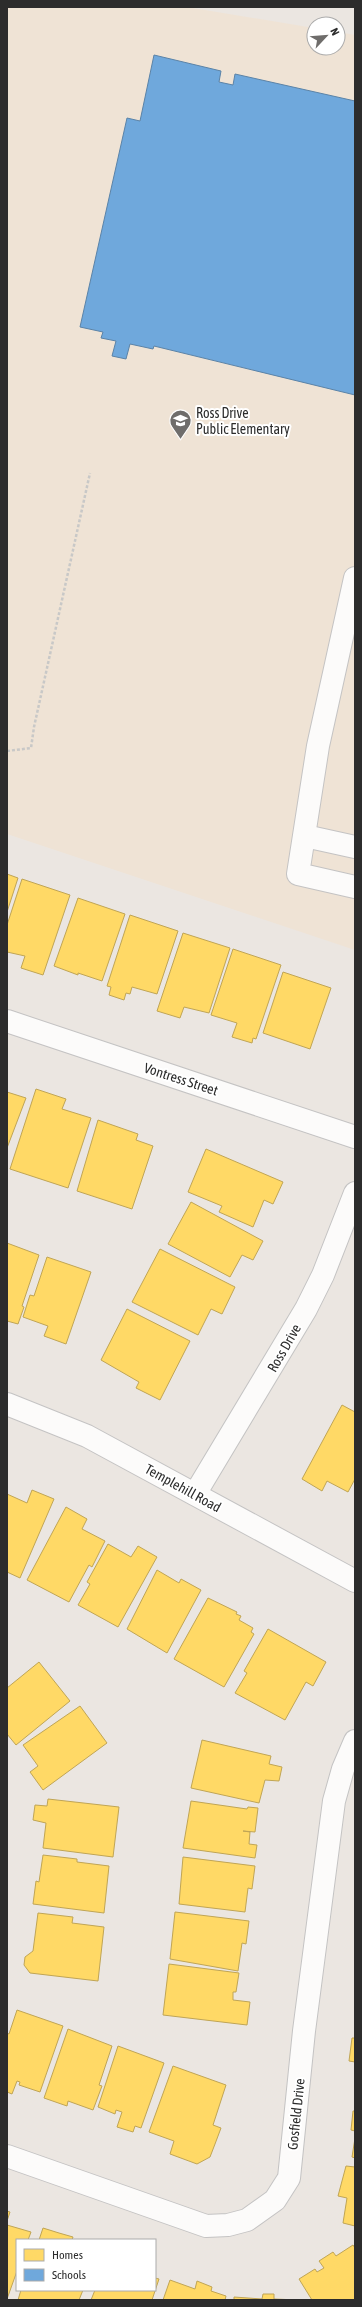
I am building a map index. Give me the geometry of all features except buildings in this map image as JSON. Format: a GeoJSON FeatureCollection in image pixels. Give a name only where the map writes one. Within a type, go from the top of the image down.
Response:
{"type":"FeatureCollection","features":[{"type":"Feature","properties":{"kind":"street"},"geometry":{"type":"LineString","coordinates":[[355,578],[318,746],[298,874],[355,887]]}},
{"type":"Feature","properties":{"kind":"street"},"geometry":{"type":"LineString","coordinates":[[305,836],[355,847]]}},
{"type":"Feature","properties":{"kind":"street","name":"Vontress Street"},"geometry":{"type":"LineString","coordinates":[[7,1021],[355,1137]]}},
{"type":"Feature","properties":{"kind":"street","name":"Ross Drive"},"geometry":{"type":"LineString","coordinates":[[195,1494],[306,1310],[323,1275],[355,1193]]}},
{"type":"Feature","properties":{"kind":"street","name":"Templehill Road"},"geometry":{"type":"LineString","coordinates":[[7,1404],[87,1436],[355,1581]]}},
{"type":"Feature","properties":{"kind":"street","name":"Gosfield Drive"},"geometry":{"type":"LineString","coordinates":[[7,2156],[206,2226],[228,2225],[247,2220],[275,2200],[289,2178],[304,2031],[334,1801],[343,1769],[355,1741]]}},
{"type":"Feature","properties":{"kind":"path"},"geometry":{"type":"LineString","coordinates":[[7,751],[31,748],[34,727],[90,473]]}},
{"type":"Feature","properties":{"kind":"shaded area","name":"Ross Drive Public Elementary"},"geometry":{"type":"Polygon","coordinates":[[[7,7],[187,7],[306,27],[306,56],[346,56],[346,33],[355,35],[355,950],[7,834],[7,7]]]}},
{"type":"Feature","properties":{"kind":"place","name":"Ross Drive Public Elementary"},"geometry":{"type":"Point","coordinates":[181,440]}}]}
